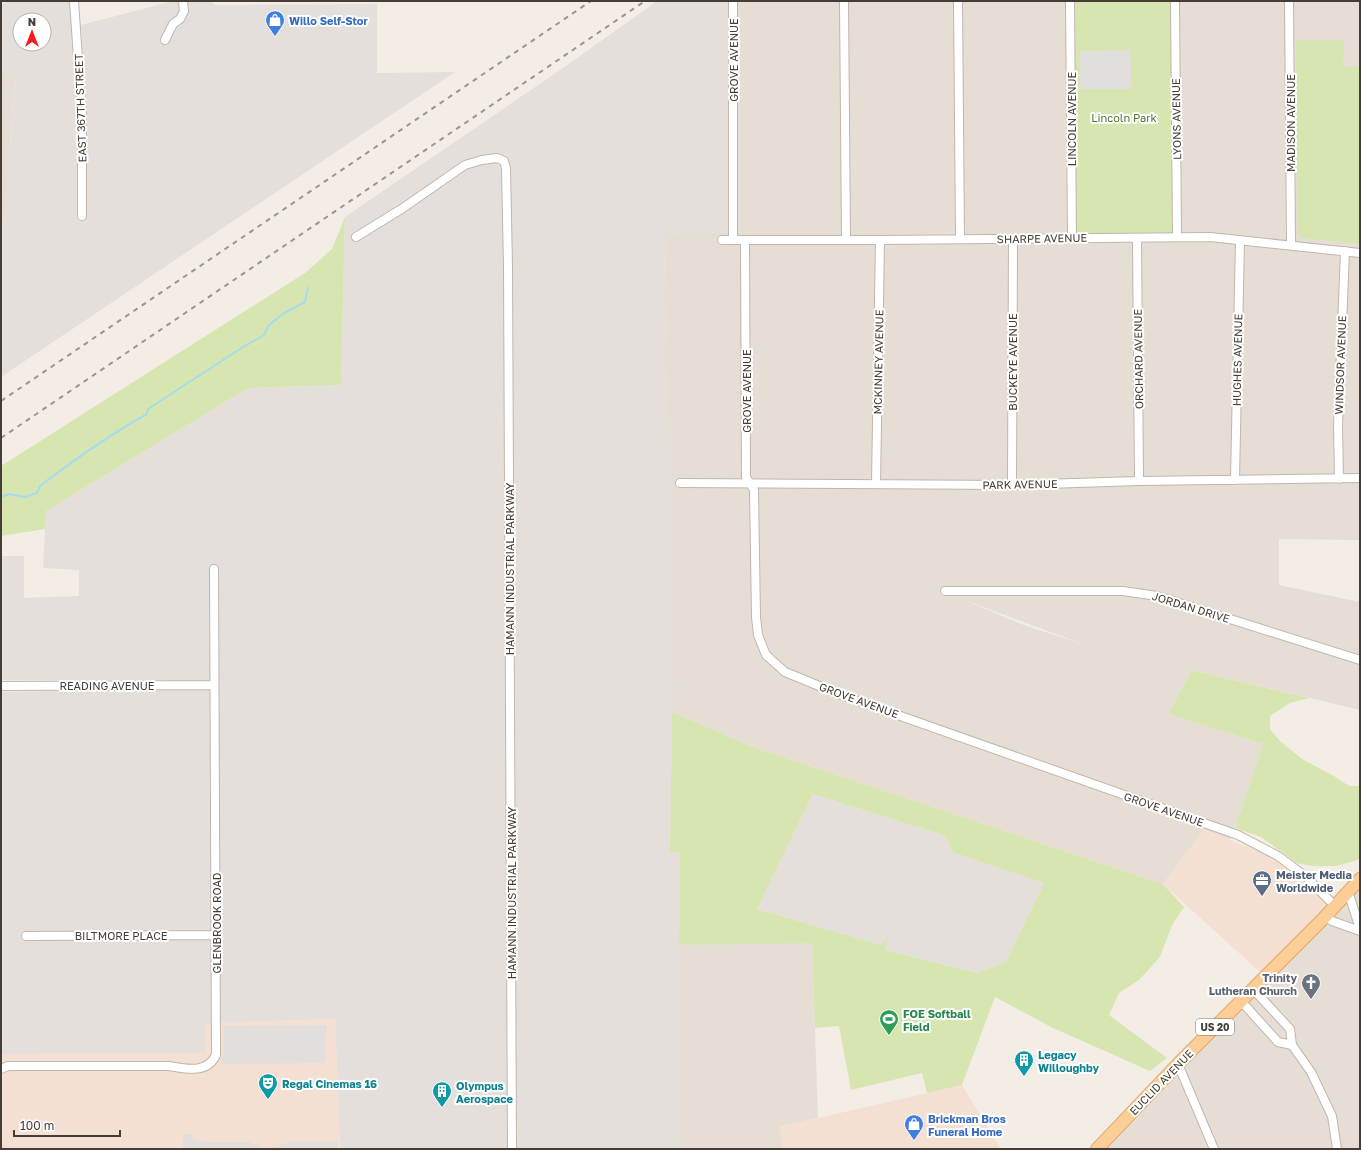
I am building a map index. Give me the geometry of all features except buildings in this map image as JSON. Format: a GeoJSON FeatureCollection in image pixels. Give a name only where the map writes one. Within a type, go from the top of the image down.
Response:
{"type":"FeatureCollection","features":[{"type":"Feature","properties":{"kind":"main road","name":"EUCLID AVENUE"},"geometry":{"type":"LineString","coordinates":[[1097,1149],[1178,1064],[1360,879]]}},
{"type":"Feature","properties":{"kind":"street","name":"EAST 367TH STREET"},"geometry":{"type":"LineString","coordinates":[[74,1],[82,115],[82,216]]}},
{"type":"Feature","properties":{"kind":"street"},"geometry":{"type":"LineString","coordinates":[[165,40],[173,24],[180,19],[184,11],[183,1]]}},
{"type":"Feature","properties":{"kind":"street","name":"GROVE AVENUE"},"geometry":{"type":"LineString","coordinates":[[733,1],[733,240]]}},
{"type":"Feature","properties":{"kind":"street"},"geometry":{"type":"LineString","coordinates":[[844,1],[846,239]]}},
{"type":"Feature","properties":{"kind":"street"},"geometry":{"type":"LineString","coordinates":[[958,1],[960,238]]}},
{"type":"Feature","properties":{"kind":"street","name":"LINCOLN AVENUE"},"geometry":{"type":"LineString","coordinates":[[1070,1],[1072,237]]}},
{"type":"Feature","properties":{"kind":"street","name":"LYONS AVENUE"},"geometry":{"type":"LineString","coordinates":[[1175,1],[1178,237]]}},
{"type":"Feature","properties":{"kind":"street","name":"MADISON AVENUE"},"geometry":{"type":"LineString","coordinates":[[1290,1],[1291,244]]}},
{"type":"Feature","properties":{"kind":"street","name":"HAMANN INDUSTRIAL PARKWAY"},"geometry":{"type":"LineString","coordinates":[[356,237],[403,208],[465,164],[497,158],[504,161],[506,168],[508,266],[512,1149]]}},
{"type":"Feature","properties":{"kind":"street","name":"SHARPE AVENUE"},"geometry":{"type":"LineString","coordinates":[[722,240],[1210,237],[1291,244],[1360,253]]}},
{"type":"Feature","properties":{"kind":"street","name":"ORCHARD AVENUE"},"geometry":{"type":"LineString","coordinates":[[1137,238],[1139,481]]}},
{"type":"Feature","properties":{"kind":"street","name":"BUCKEYE AVENUE"},"geometry":{"type":"LineString","coordinates":[[1012,485],[1013,239]]}},
{"type":"Feature","properties":{"kind":"street","name":"GROVE AVENUE"},"geometry":{"type":"LineString","coordinates":[[745,240],[746,477],[754,490],[756,617],[758,635],[766,655],[785,672],[841,695],[1238,835],[1284,860],[1305,876],[1335,906]]}},
{"type":"Feature","properties":{"kind":"street","name":"MCKINNEY AVENUE"},"geometry":{"type":"LineString","coordinates":[[876,484],[880,240]]}},
{"type":"Feature","properties":{"kind":"street","name":"HUGHES AVENUE"},"geometry":{"type":"LineString","coordinates":[[1235,480],[1240,240]]}},
{"type":"Feature","properties":{"kind":"street","name":"WINDSOR AVENUE"},"geometry":{"type":"LineString","coordinates":[[1339,479],[1338,426],[1345,251]]}},
{"type":"Feature","properties":{"kind":"street","name":"PARK AVENUE"},"geometry":{"type":"LineString","coordinates":[[680,483],[1012,485],[1139,481],[1360,478]]}},
{"type":"Feature","properties":{"kind":"street","name":"GLENBROOK ROAD"},"geometry":{"type":"LineString","coordinates":[[1,1069],[8,1066],[169,1066],[189,1069],[201,1068],[210,1064],[214,1058],[216,1051],[216,935],[214,569]]}},
{"type":"Feature","properties":{"kind":"street","name":"JORDAN DRIVE"},"geometry":{"type":"LineString","coordinates":[[945,591],[1123,591],[1157,596],[1360,660]]}},
{"type":"Feature","properties":{"kind":"street","name":"READING AVENUE"},"geometry":{"type":"LineString","coordinates":[[1,686],[214,685]]}},
{"type":"Feature","properties":{"kind":"street"},"geometry":{"type":"LineString","coordinates":[[1348,891],[1360,930]]}},
{"type":"Feature","properties":{"kind":"street"},"geometry":{"type":"LineString","coordinates":[[1325,916],[1360,930]]}},
{"type":"Feature","properties":{"kind":"street","name":"BILTMORE PLACE"},"geometry":{"type":"LineString","coordinates":[[26,936],[216,935]]}},
{"type":"Feature","properties":{"kind":"street"},"geometry":{"type":"LineString","coordinates":[[1253,989],[1290,1029],[1292,1045],[1311,1072],[1332,1116],[1337,1149]]}},
{"type":"Feature","properties":{"kind":"street"},"geometry":{"type":"LineString","coordinates":[[1241,1001],[1278,1042],[1292,1045]]}},
{"type":"Feature","properties":{"kind":"street"},"geometry":{"type":"LineString","coordinates":[[1178,1064],[1214,1149]]}},
{"type":"Feature","properties":{"kind":"shaded area"},"geometry":{"type":"Polygon","coordinates":[[[7,1],[70,1],[76,72],[84,74],[81,25],[173,1],[209,1],[216,5],[377,4],[377,73],[455,72],[1,377],[1,225],[5,217],[15,75],[1,75],[1,5],[7,1]]]}},
{"type":"Feature","properties":{"kind":"shaded area"},"geometry":{"type":"Polygon","coordinates":[[[657,1],[728,1],[729,232],[665,234],[673,689],[670,852],[680,852],[678,1149],[340,1149],[335,1019],[205,1023],[206,1053],[1,1054],[1,692],[168,689],[168,680],[1,680],[1,536],[2,556],[24,556],[24,598],[79,596],[79,570],[43,568],[46,511],[248,388],[341,385],[345,217],[563,68],[657,1]]]}},
{"type":"Feature","properties":{"kind":"shaded area"},"geometry":{"type":"Polygon","coordinates":[[[728,1],[1360,1],[1360,540],[1279,539],[1279,585],[1360,602],[1360,710],[1192,670],[1168,714],[1263,744],[1230,840],[1204,830],[1163,884],[750,746],[672,712],[665,234],[729,231],[728,1]],[[959,598],[1024,625],[1085,645],[959,598]]]}},
{"type":"Feature","properties":{"kind":"shaded area"},"geometry":{"type":"Polygon","coordinates":[[[166,20],[182,29],[172,46],[167,43],[164,48],[158,45],[162,39],[157,36],[166,20]]]}},
{"type":"Feature","properties":{"kind":"shaded area"},"geometry":{"type":"Polygon","coordinates":[[[1130,50],[1132,89],[1080,89],[1079,51],[1130,50]]]}},
{"type":"Feature","properties":{"kind":"shaded area"},"geometry":{"type":"Polygon","coordinates":[[[15,74],[5,217],[1,225],[1,75],[15,74]]]}},
{"type":"Feature","properties":{"kind":"shaded area"},"geometry":{"type":"Polygon","coordinates":[[[813,794],[946,836],[952,852],[1044,883],[1006,962],[979,973],[885,950],[887,938],[881,945],[757,909],[813,794]]]}},
{"type":"Feature","properties":{"kind":"shaded area"},"geometry":{"type":"Polygon","coordinates":[[[1204,830],[1271,856],[1322,899],[1328,907],[1261,973],[1163,884],[1204,830]]]}},
{"type":"Feature","properties":{"kind":"shaded area"},"geometry":{"type":"Polygon","coordinates":[[[1360,882],[1360,1149],[1098,1149],[1360,882]]]}},
{"type":"Feature","properties":{"kind":"shaded area"},"geometry":{"type":"Polygon","coordinates":[[[812,942],[818,1118],[779,1127],[784,1149],[678,1149],[679,945],[812,942]]]}},
{"type":"Feature","properties":{"kind":"shaded area"},"geometry":{"type":"Polygon","coordinates":[[[335,1019],[340,1149],[1,1149],[1,1054],[206,1053],[205,1023],[335,1019]]]}},
{"type":"Feature","properties":{"kind":"shaded area"},"geometry":{"type":"Polygon","coordinates":[[[327,1025],[325,1035],[325,1063],[221,1064],[222,1055],[224,1055],[223,1026],[327,1025]]]}},
{"type":"Feature","properties":{"kind":"shaded area"},"geometry":{"type":"Polygon","coordinates":[[[962,1085],[1001,1149],[784,1149],[779,1127],[962,1085]]]}},
{"type":"Feature","properties":{"kind":"shaded area"},"geometry":{"type":"Polygon","coordinates":[[[183,1134],[193,1134],[193,1139],[202,1140],[202,1142],[250,1142],[251,1144],[260,1145],[260,1148],[279,1147],[279,1144],[289,1144],[289,1141],[338,1142],[338,1149],[183,1149],[183,1134]]]}},
{"type":"Feature","properties":{"kind":"green space","name":"Lincoln Park"},"geometry":{"type":"Polygon","coordinates":[[[1075,1],[1171,1],[1173,232],[1076,234],[1075,1]]]}},
{"type":"Feature","properties":{"kind":"green space"},"geometry":{"type":"Polygon","coordinates":[[[1296,40],[1344,40],[1343,67],[1360,67],[1360,244],[1301,238],[1297,233],[1296,40]]]}},
{"type":"Feature","properties":{"kind":"green space"},"geometry":{"type":"Polygon","coordinates":[[[345,217],[341,385],[248,388],[46,511],[45,529],[1,536],[1,466],[305,273],[332,249],[345,217]]]}},
{"type":"Feature","properties":{"kind":"green space"},"geometry":{"type":"Polygon","coordinates":[[[1192,670],[1309,698],[1290,703],[1270,716],[1270,729],[1280,741],[1302,759],[1349,786],[1360,786],[1360,859],[1337,866],[1313,866],[1297,863],[1261,837],[1235,828],[1263,744],[1168,714],[1192,670]]]}},
{"type":"Feature","properties":{"kind":"green space"},"geometry":{"type":"Polygon","coordinates":[[[672,712],[750,746],[1163,884],[1184,907],[1172,925],[1160,957],[1139,980],[1119,993],[1109,1015],[1167,1058],[1150,1071],[1053,1028],[995,997],[962,1085],[927,1093],[922,1073],[851,1090],[839,1026],[815,1028],[812,943],[679,945],[680,852],[670,852],[672,712]],[[813,794],[757,909],[881,945],[888,937],[885,950],[978,973],[1006,962],[1044,883],[952,852],[946,836],[813,794]]]}},
{"type":"Feature","properties":{"kind":"waterway"},"geometry":{"type":"LineString","coordinates":[[1,497],[9,494],[25,497],[37,493],[40,486],[79,457],[105,439],[147,414],[148,409],[264,335],[269,325],[284,313],[305,302],[308,288]]}},
{"type":"Feature","properties":{"kind":"railway"},"geometry":{"type":"LineString","coordinates":[[1,401],[591,1]]}},
{"type":"Feature","properties":{"kind":"railway"},"geometry":{"type":"LineString","coordinates":[[1,438],[645,1]]}},
{"type":"Feature","properties":{"kind":"place","name":"Willo Self-Stor"},"geometry":{"type":"Point","coordinates":[275,37]}},
{"type":"Feature","properties":{"kind":"place","name":"Meister Media Worldwide"},"geometry":{"type":"Point","coordinates":[1262,897]}},
{"type":"Feature","properties":{"kind":"place","name":"Trinity Lutheran Church"},"geometry":{"type":"Point","coordinates":[1311,1000]}},
{"type":"Feature","properties":{"kind":"place","name":"FOE Softball Field"},"geometry":{"type":"Point","coordinates":[889,1036]}},
{"type":"Feature","properties":{"kind":"place","name":"Legacy Willoughby"},"geometry":{"type":"Point","coordinates":[1024,1077]}},
{"type":"Feature","properties":{"kind":"place","name":"Regal Cinemas 16"},"geometry":{"type":"Point","coordinates":[268,1100]}},
{"type":"Feature","properties":{"kind":"place","name":"Olympus Aerospace"},"geometry":{"type":"Point","coordinates":[442,1108]}},
{"type":"Feature","properties":{"kind":"place","name":"Brickman Bros Funeral Home"},"geometry":{"type":"Point","coordinates":[914,1141]}}]}
